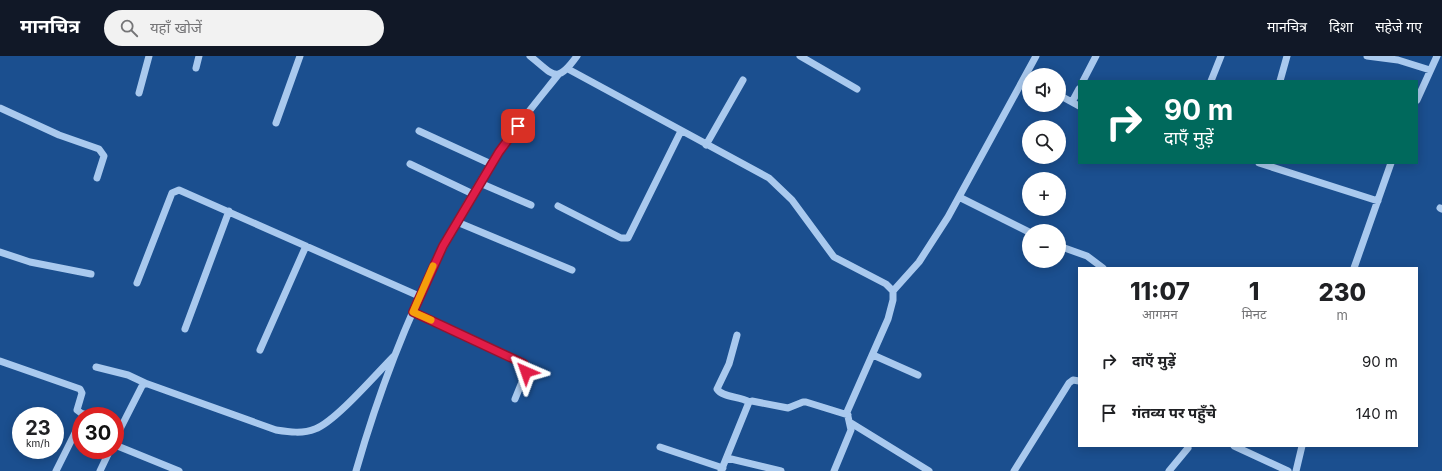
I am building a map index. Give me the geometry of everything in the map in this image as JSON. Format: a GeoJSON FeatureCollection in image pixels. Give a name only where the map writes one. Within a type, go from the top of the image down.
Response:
{"type":"FeatureCollection","features":[{"type":"Feature","properties":{"kind":"street"},"geometry":{"type":"LineString","coordinates":[[139,94],[149,56]]}},
{"type":"Feature","properties":{"kind":"street"},"geometry":{"type":"LineString","coordinates":[[196,68],[198,56]]}},
{"type":"Feature","properties":{"kind":"street"},"geometry":{"type":"LineString","coordinates":[[276,123],[300,56]]}},
{"type":"Feature","properties":{"kind":"street"},"geometry":{"type":"LineString","coordinates":[[530,56],[558,75]]}},
{"type":"Feature","properties":{"kind":"street"},"geometry":{"type":"LineString","coordinates":[[356,471],[396,354],[419,296],[436,259],[491,164],[511,135],[558,75],[563,74],[568,69],[577,56]]}},
{"type":"Feature","properties":{"kind":"street"},"geometry":{"type":"LineString","coordinates":[[800,56],[857,89]]}},
{"type":"Feature","properties":{"kind":"street"},"geometry":{"type":"LineString","coordinates":[[1031,68],[1036,56]]}},
{"type":"Feature","properties":{"kind":"street"},"geometry":{"type":"LineString","coordinates":[[1084,80],[1096,56]]}},
{"type":"Feature","properties":{"kind":"street"},"geometry":{"type":"LineString","coordinates":[[1211,80],[1221,56]]}},
{"type":"Feature","properties":{"kind":"street"},"geometry":{"type":"LineString","coordinates":[[1280,80],[1287,56]]}},
{"type":"Feature","properties":{"kind":"street"},"geometry":{"type":"LineString","coordinates":[[1367,56],[1398,60],[1430,70]]}},
{"type":"Feature","properties":{"kind":"street"},"geometry":{"type":"LineString","coordinates":[[1418,98],[1437,56]]}},
{"type":"Feature","properties":{"kind":"street"},"geometry":{"type":"LineString","coordinates":[[568,69],[706,145],[761,173],[776,183],[796,205],[834,257],[886,284],[893,291]]}},
{"type":"Feature","properties":{"kind":"street"},"geometry":{"type":"LineString","coordinates":[[706,145],[743,80]]}},
{"type":"Feature","properties":{"kind":"street"},"geometry":{"type":"LineString","coordinates":[[834,471],[851,430],[851,423],[848,415],[849,406],[888,319],[893,300],[893,291],[919,262],[959,197],[1022,87]]}},
{"type":"Feature","properties":{"kind":"street"},"geometry":{"type":"LineString","coordinates":[[1072,102],[1078,90]]}},
{"type":"Feature","properties":{"kind":"street"},"geometry":{"type":"LineString","coordinates":[[1066,99],[1078,105]]}},
{"type":"Feature","properties":{"kind":"street"},"geometry":{"type":"LineString","coordinates":[[0,108],[59,135],[102,151],[104,156],[97,178]]}},
{"type":"Feature","properties":{"kind":"street"},"geometry":{"type":"LineString","coordinates":[[419,131],[491,164]]}},
{"type":"Feature","properties":{"kind":"street"},"geometry":{"type":"LineString","coordinates":[[558,206],[621,238],[628,238],[681,131]]}},
{"type":"Feature","properties":{"kind":"street"},"geometry":{"type":"LineString","coordinates":[[410,164],[473,194]]}},
{"type":"Feature","properties":{"kind":"street"},"geometry":{"type":"LineString","coordinates":[[1262,164],[1378,201]]}},
{"type":"Feature","properties":{"kind":"street"},"geometry":{"type":"LineString","coordinates":[[1354,267],[1391,164]]}},
{"type":"Feature","properties":{"kind":"street"},"geometry":{"type":"LineString","coordinates":[[480,183],[531,205]]}},
{"type":"Feature","properties":{"kind":"street"},"geometry":{"type":"LineString","coordinates":[[137,283],[172,193],[183,190],[419,296]]}},
{"type":"Feature","properties":{"kind":"street"},"geometry":{"type":"LineString","coordinates":[[959,197],[1022,228]]}},
{"type":"Feature","properties":{"kind":"street"},"geometry":{"type":"LineString","coordinates":[[185,329],[229,211]]}},
{"type":"Feature","properties":{"kind":"street"},"geometry":{"type":"LineString","coordinates":[[457,222],[572,270]]}},
{"type":"Feature","properties":{"kind":"street"},"geometry":{"type":"LineString","coordinates":[[260,350],[306,246]]}},
{"type":"Feature","properties":{"kind":"street"},"geometry":{"type":"LineString","coordinates":[[1066,248],[1087,256],[1102,267]]}},
{"type":"Feature","properties":{"kind":"street"},"geometry":{"type":"LineString","coordinates":[[0,252],[30,262],[91,274]]}},
{"type":"Feature","properties":{"kind":"street"},"geometry":{"type":"LineString","coordinates":[[413,312],[524,364],[526,372],[514,399]]}},
{"type":"Feature","properties":{"kind":"street"},"geometry":{"type":"LineString","coordinates":[[736,335],[729,364],[719,382],[717,390],[722,394],[742,398],[749,402],[752,401],[788,408],[802,402],[806,402],[848,415]]}},
{"type":"Feature","properties":{"kind":"street"},"geometry":{"type":"LineString","coordinates":[[96,367],[128,375],[145,383],[270,428],[288,432],[302,432],[316,429],[327,422],[396,354]]}},
{"type":"Feature","properties":{"kind":"street"},"geometry":{"type":"LineString","coordinates":[[873,355],[918,375]]}},
{"type":"Feature","properties":{"kind":"street"},"geometry":{"type":"LineString","coordinates":[[0,361],[80,388],[82,393],[78,407]]}},
{"type":"Feature","properties":{"kind":"street"},"geometry":{"type":"LineString","coordinates":[[1014,471],[1069,383],[1073,380],[1078,381]]}},
{"type":"Feature","properties":{"kind":"street"},"geometry":{"type":"LineString","coordinates":[[124,415],[145,383]]}},
{"type":"Feature","properties":{"kind":"street"},"geometry":{"type":"LineString","coordinates":[[660,448],[722,470],[749,402]]}},
{"type":"Feature","properties":{"kind":"street"},"geometry":{"type":"LineString","coordinates":[[851,423],[929,471]]}},
{"type":"Feature","properties":{"kind":"street"},"geometry":{"type":"LineString","coordinates":[[56,471],[72,439]]}},
{"type":"Feature","properties":{"kind":"street"},"geometry":{"type":"LineString","coordinates":[[1236,447],[1288,471]]}},
{"type":"Feature","properties":{"kind":"street"},"geometry":{"type":"LineString","coordinates":[[1296,471],[1302,447]]}},
{"type":"Feature","properties":{"kind":"street"},"geometry":{"type":"LineString","coordinates":[[1169,471],[1188,448]]}},
{"type":"Feature","properties":{"kind":"street"},"geometry":{"type":"LineString","coordinates":[[124,450],[179,471]]}},
{"type":"Feature","properties":{"kind":"street"},"geometry":{"type":"LineString","coordinates":[[727,458],[781,471]]}},
{"type":"Feature","properties":{"kind":"street"},"geometry":{"type":"LineString","coordinates":[[100,471],[106,459]]}},
{"type":"Feature","properties":{"kind":"slow traffic"},"geometry":{"type":"LineString","coordinates":[[431,320],[413,312],[433,266]]}},
{"type":"Feature","properties":{"kind":"route"},"geometry":{"type":"LineString","coordinates":[[518,126],[499,152],[443,246],[413,312],[524,364],[526,372]]}}]}
